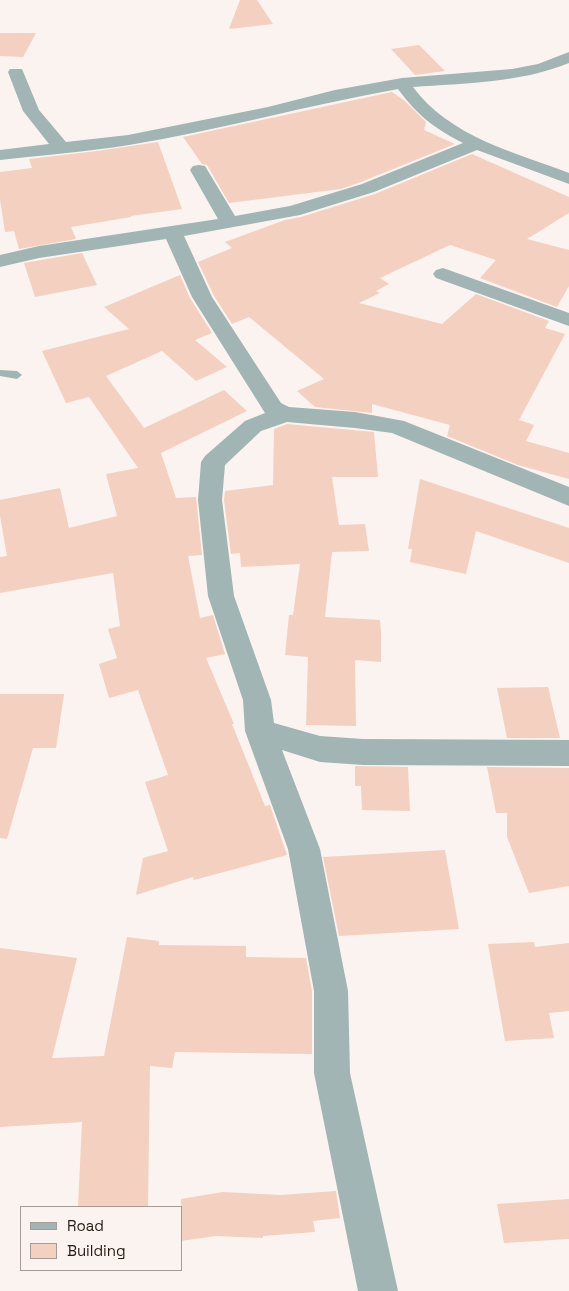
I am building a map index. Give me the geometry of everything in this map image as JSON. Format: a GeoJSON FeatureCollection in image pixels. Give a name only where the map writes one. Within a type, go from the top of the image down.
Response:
{"type":"FeatureCollection","features":[{"type":"Feature","properties":{"kind":"street"},"geometry":{"type":"LineString","coordinates":[[0,155],[128,140],[402,83],[512,74],[542,68],[569,57]]}},
{"type":"Feature","properties":{"kind":"street"},"geometry":{"type":"LineString","coordinates":[[16,72],[31,111],[62,148]]}},
{"type":"Feature","properties":{"kind":"street"},"geometry":{"type":"LineString","coordinates":[[402,83],[424,110],[448,128],[479,143],[569,179]]}},
{"type":"Feature","properties":{"kind":"street"},"geometry":{"type":"LineString","coordinates":[[0,260],[293,211],[368,188],[479,143]]}},
{"type":"Feature","properties":{"kind":"street"},"geometry":{"type":"LineString","coordinates":[[199,170],[229,222]]}},
{"type":"Feature","properties":{"kind":"street"},"geometry":{"type":"LineString","coordinates":[[174,232],[202,297],[273,408],[285,414],[396,426],[569,497]]}},
{"type":"Feature","properties":{"kind":"street"},"geometry":{"type":"LineString","coordinates":[[443,274],[569,320]]}},
{"type":"Feature","properties":{"kind":"street"},"geometry":{"type":"LineString","coordinates":[[285,414],[254,426],[214,462],[210,500],[221,596],[257,700],[260,732],[304,849],[331,990],[332,1073],[378,1291]]}},
{"type":"Feature","properties":{"kind":"street"},"geometry":{"type":"LineString","coordinates":[[260,732],[320,748],[363,752],[569,753]]}},
{"type":"Feature","properties":{"kind":"lane"},"geometry":{"type":"LineString","coordinates":[[0,373],[17,376]]}},
{"type":"Feature","properties":{"kind":"building"},"geometry":{"type":"Polygon","coordinates":[[[240,0],[257,0],[273,24],[229,29],[240,0]]]}},
{"type":"Feature","properties":{"kind":"building"},"geometry":{"type":"Polygon","coordinates":[[[0,33],[36,33],[23,57],[0,56],[0,33]]]}},
{"type":"Feature","properties":{"kind":"building"},"geometry":{"type":"Polygon","coordinates":[[[419,45],[445,71],[415,75],[391,49],[419,45]]]}},
{"type":"Feature","properties":{"kind":"building"},"geometry":{"type":"Polygon","coordinates":[[[392,92],[405,101],[426,122],[424,130],[455,144],[341,189],[229,203],[207,165],[202,164],[183,137],[392,92]]]}},
{"type":"Feature","properties":{"kind":"building"},"geometry":{"type":"Polygon","coordinates":[[[158,142],[182,209],[71,227],[76,239],[19,249],[14,231],[5,232],[0,200],[0,172],[32,168],[29,159],[158,142]]]}},
{"type":"Feature","properties":{"kind":"building"},"geometry":{"type":"Polygon","coordinates":[[[472,154],[569,197],[569,213],[527,239],[569,250],[569,286],[557,307],[480,278],[496,260],[450,245],[380,278],[389,284],[376,291],[380,293],[359,303],[442,324],[476,294],[549,321],[545,328],[565,334],[519,420],[534,425],[526,441],[569,453],[569,479],[518,465],[447,436],[450,425],[372,404],[372,413],[315,407],[297,391],[324,379],[249,317],[232,324],[214,296],[198,262],[232,248],[225,242],[285,220],[301,217],[375,194],[472,154]]]}},
{"type":"Feature","properties":{"kind":"building"},"geometry":{"type":"Polygon","coordinates":[[[82,253],[97,285],[35,297],[24,263],[82,253]]]}},
{"type":"Feature","properties":{"kind":"building"},"geometry":{"type":"Polygon","coordinates":[[[180,275],[190,298],[212,333],[195,340],[227,367],[196,381],[162,351],[106,376],[144,428],[224,390],[247,411],[161,453],[176,498],[196,497],[202,555],[188,556],[200,618],[213,615],[225,654],[206,658],[234,724],[232,724],[265,806],[270,805],[287,855],[194,880],[193,877],[136,895],[143,858],[168,851],[145,782],[168,775],[138,690],[109,698],[99,664],[117,658],[108,629],[120,626],[113,573],[0,593],[0,557],[7,556],[0,516],[0,500],[60,488],[69,528],[117,516],[106,474],[138,468],[89,397],[66,403],[42,351],[129,329],[104,307],[180,275]]]}},
{"type":"Feature","properties":{"kind":"building"},"geometry":{"type":"Polygon","coordinates":[[[287,424],[374,432],[378,477],[332,477],[339,525],[365,524],[369,551],[332,552],[325,617],[380,620],[381,662],[355,660],[356,726],[306,725],[308,657],[285,655],[289,615],[293,615],[300,564],[241,567],[240,553],[231,554],[224,500],[225,491],[273,485],[274,429],[287,424]]]}},
{"type":"Feature","properties":{"kind":"building"},"geometry":{"type":"Polygon","coordinates":[[[420,479],[569,528],[569,563],[476,531],[466,574],[410,562],[412,549],[408,549],[420,479]]]}},
{"type":"Feature","properties":{"kind":"building"},"geometry":{"type":"Polygon","coordinates":[[[548,687],[560,738],[507,738],[497,688],[548,687]]]}},
{"type":"Feature","properties":{"kind":"building"},"geometry":{"type":"Polygon","coordinates":[[[0,694],[64,694],[56,748],[33,748],[7,839],[0,838],[0,694]]]}},
{"type":"Feature","properties":{"kind":"building"},"geometry":{"type":"Polygon","coordinates":[[[355,766],[408,767],[410,811],[362,810],[361,786],[355,786],[355,766]]]}},
{"type":"Feature","properties":{"kind":"building"},"geometry":{"type":"Polygon","coordinates":[[[487,767],[569,768],[569,886],[529,893],[507,837],[507,813],[496,813],[487,767]]]}},
{"type":"Feature","properties":{"kind":"building"},"geometry":{"type":"Polygon","coordinates":[[[445,850],[459,929],[339,936],[323,857],[445,850]]]}},
{"type":"Feature","properties":{"kind":"building"},"geometry":{"type":"Polygon","coordinates":[[[127,937],[159,941],[159,945],[246,946],[246,957],[306,958],[312,991],[312,1054],[175,1052],[172,1068],[150,1066],[148,1206],[78,1206],[82,1122],[0,1127],[0,948],[77,958],[52,1058],[104,1056],[127,937]]]}},
{"type":"Feature","properties":{"kind":"building"},"geometry":{"type":"Polygon","coordinates":[[[534,942],[535,947],[569,943],[569,1011],[549,1013],[554,1038],[505,1041],[488,944],[534,942]]]}},
{"type":"Feature","properties":{"kind":"building"},"geometry":{"type":"Polygon","coordinates":[[[336,1191],[340,1218],[313,1221],[315,1232],[263,1236],[263,1238],[216,1236],[182,1241],[181,1199],[223,1192],[281,1195],[336,1191]]]}},
{"type":"Feature","properties":{"kind":"building"},"geometry":{"type":"Polygon","coordinates":[[[569,1199],[569,1239],[504,1243],[497,1204],[569,1199]]]}}]}
